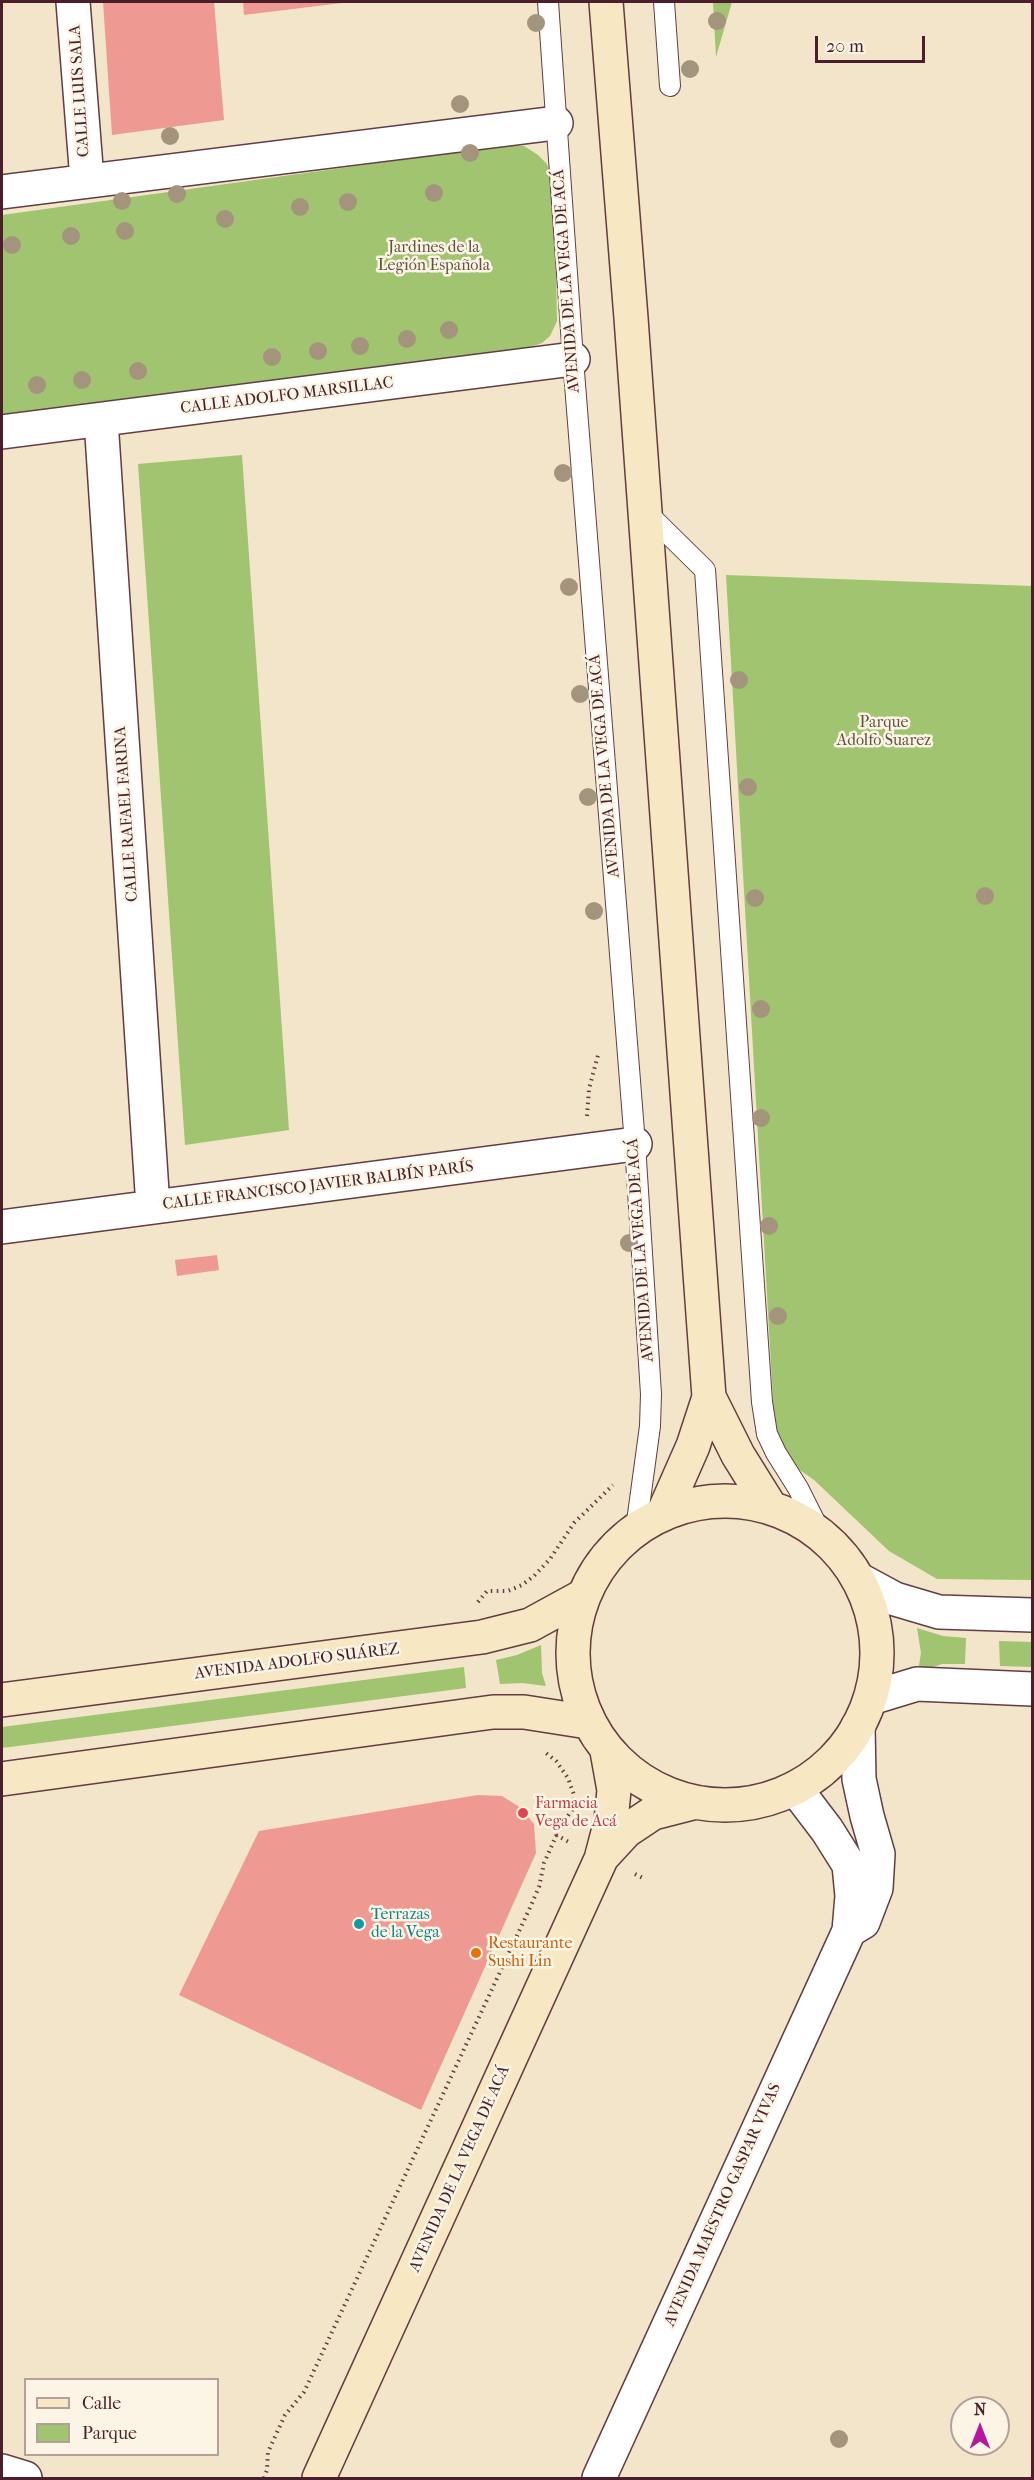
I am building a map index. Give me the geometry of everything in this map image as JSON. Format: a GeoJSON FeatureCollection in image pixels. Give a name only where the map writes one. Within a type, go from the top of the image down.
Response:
{"type":"FeatureCollection","features":[{"type":"Feature","properties":{"kind":"main road"},"geometry":{"type":"LineString","coordinates":[[606,2],[709,1397],[693,1446],[649,1522]]}},
{"type":"Feature","properties":{"kind":"main road"},"geometry":{"type":"LineString","coordinates":[[709,1397],[738,1455],[771,1508]]}},
{"type":"Feature","properties":{"kind":"main road"},"geometry":{"type":"LineString","coordinates":[[716,1501],[744,1502],[771,1508],[789,1515],[822,1536],[849,1563],[858,1579],[870,1608],[877,1638],[877,1668],[864,1712],[831,1762],[795,1788],[771,1798],[721,1805],[696,1802],[671,1795],[647,1784],[626,1769],[607,1751],[588,1722],[578,1698],[572,1646],[583,1596],[597,1570],[614,1548],[649,1522],[689,1505],[716,1501]]}},
{"type":"Feature","properties":{"kind":"main road","name":"AVENIDA ADOLFO SUÁREZ"},"geometry":{"type":"LineString","coordinates":[[2,1700],[482,1637],[530,1625],[583,1596]]}},
{"type":"Feature","properties":{"kind":"main road"},"geometry":{"type":"LineString","coordinates":[[2,1779],[493,1712],[524,1712],[588,1722]]}},
{"type":"Feature","properties":{"kind":"main road","name":"AVENIDA DE LA VEGA DE ACÁ"},"geometry":{"type":"LineString","coordinates":[[319,2478],[601,1858],[611,1821],[614,1790],[607,1751]]}},
{"type":"Feature","properties":{"kind":"main road","name":"AVENIDA DE LA VEGA DE ACÁ"},"geometry":{"type":"LineString","coordinates":[[601,1858],[626,1830],[653,1814],[696,1802]]}},
{"type":"Feature","properties":{"kind":"street","name":"CALLE LUIS SALA"},"geometry":{"type":"LineString","coordinates":[[73,2],[87,180]]}},
{"type":"Feature","properties":{"kind":"street"},"geometry":{"type":"LineString","coordinates":[[2,192],[556,123]]}},
{"type":"Feature","properties":{"kind":"street","name":"CALLE ADOLFO MARSILLAC"},"geometry":{"type":"LineString","coordinates":[[2,432],[573,359]]}},
{"type":"Feature","properties":{"kind":"street","name":"CALLE RAFAEL FARINA"},"geometry":{"type":"LineString","coordinates":[[101,420],[153,1207]]}},
{"type":"Feature","properties":{"kind":"street","name":"CALLE FRANCISCO JAVIER BALBÍN PARÍS"},"geometry":{"type":"LineString","coordinates":[[2,1227],[635,1144]]}},
{"type":"Feature","properties":{"kind":"street"},"geometry":{"type":"LineString","coordinates":[[858,1579],[895,1599],[939,1612],[1032,1615]]}},
{"type":"Feature","properties":{"kind":"street"},"geometry":{"type":"LineString","coordinates":[[864,1712],[918,1684],[1032,1689]]}},
{"type":"Feature","properties":{"kind":"street","name":"AVENIDA MAESTRO GASPAR VIVAS"},"geometry":{"type":"LineString","coordinates":[[849,1931],[863,1922],[876,1888],[878,1854],[859,1779],[864,1712]]}},
{"type":"Feature","properties":{"kind":"street","name":"AVENIDA MAESTRO GASPAR VIVAS"},"geometry":{"type":"LineString","coordinates":[[598,2478],[849,1931],[852,1896],[849,1865],[827,1830],[795,1788]]}},
{"type":"Feature","properties":{"kind":"street"},"geometry":{"type":"LineString","coordinates":[[2,2471],[25,2478]]}},
{"type":"Feature","properties":{"kind":"lane","name":"AVENIDA DE LA VEGA DE ACÁ"},"geometry":{"type":"LineString","coordinates":[[548,2],[573,359],[635,1144],[651,1394],[649,1522]]}},
{"type":"Feature","properties":{"kind":"lane"},"geometry":{"type":"LineString","coordinates":[[664,2],[670,86]]}},
{"type":"Feature","properties":{"kind":"lane"},"geometry":{"type":"LineString","coordinates":[[645,511],[705,570],[762,1402],[767,1434],[822,1536]]}},
{"type":"Feature","properties":{"kind":"path"},"geometry":{"type":"LineString","coordinates":[[587,1123],[589,1089],[597,1058]]}},
{"type":"Feature","properties":{"kind":"path"},"geometry":{"type":"LineString","coordinates":[[478,1608],[479,1598],[487,1591],[508,1591],[534,1576],[550,1559],[574,1523],[615,1481]]}},
{"type":"Feature","properties":{"kind":"path"},"geometry":{"type":"LineString","coordinates":[[264,2478],[268,2464],[268,2452],[285,2415],[304,2392],[531,1904],[541,1879],[544,1863],[561,1825],[573,1809],[574,1795],[568,1778],[550,1755],[542,1751]]}},
{"type":"Feature","properties":{"kind":"green space"},"geometry":{"type":"Polygon","coordinates":[[[713,2],[732,2],[716,57],[713,2]]]}},
{"type":"Feature","properties":{"kind":"green space","name":"Jardines de la Legión Española"},"geometry":{"type":"Polygon","coordinates":[[[508,145],[524,146],[538,155],[546,163],[554,178],[557,321],[550,336],[542,343],[527,348],[2,415],[2,215],[508,145]]]}},
{"type":"Feature","properties":{"kind":"green space"},"geometry":{"type":"Polygon","coordinates":[[[242,455],[289,1130],[185,1145],[138,464],[242,455]]]}},
{"type":"Feature","properties":{"kind":"green space","name":"Parque Adolfo Suarez"},"geometry":{"type":"Polygon","coordinates":[[[726,575],[1032,586],[1032,1580],[937,1579],[889,1551],[814,1480],[776,1453],[726,575]]]}},
{"type":"Feature","properties":{"kind":"green space"},"geometry":{"type":"Polygon","coordinates":[[[917,1628],[943,1636],[966,1638],[965,1664],[942,1664],[918,1672],[921,1653],[917,1628]]]}},
{"type":"Feature","properties":{"kind":"green space"},"geometry":{"type":"Polygon","coordinates":[[[999,1641],[1032,1642],[1032,1667],[1000,1666],[999,1641]]]}},
{"type":"Feature","properties":{"kind":"green space"},"geometry":{"type":"Polygon","coordinates":[[[541,1645],[542,1673],[546,1686],[522,1683],[500,1684],[496,1660],[517,1655],[541,1645]]]}},
{"type":"Feature","properties":{"kind":"green space"},"geometry":{"type":"Polygon","coordinates":[[[464,1667],[466,1688],[2,1748],[2,1727],[464,1667]]]}},
{"type":"Feature","properties":{"kind":"building"},"geometry":{"type":"Polygon","coordinates":[[[103,2],[214,2],[224,120],[112,135],[103,2]]]}},
{"type":"Feature","properties":{"kind":"building"},"geometry":{"type":"Polygon","coordinates":[[[243,2],[342,2],[342,3],[244,15],[243,2]]]}},
{"type":"Feature","properties":{"kind":"building"},"geometry":{"type":"Polygon","coordinates":[[[217,1255],[219,1270],[177,1276],[175,1260],[217,1255]]]}},
{"type":"Feature","properties":{"kind":"building","name":"Terrazas de la Vega"},"geometry":{"type":"Polygon","coordinates":[[[478,1795],[502,1796],[521,1808],[534,1824],[536,1853],[421,2110],[179,1995],[259,1831],[478,1795]]]}},
{"type":"Feature","properties":{"kind":"place","name":"Farmacia Vega de Acá"},"geometry":{"type":"Point","coordinates":[523,1813]}},
{"type":"Feature","properties":{"kind":"place","name":"Terrazas de la Vega"},"geometry":{"type":"Point","coordinates":[359,1924]}},
{"type":"Feature","properties":{"kind":"place","name":"Restaurante Sushi Lin"},"geometry":{"type":"Point","coordinates":[476,1953]}}]}
